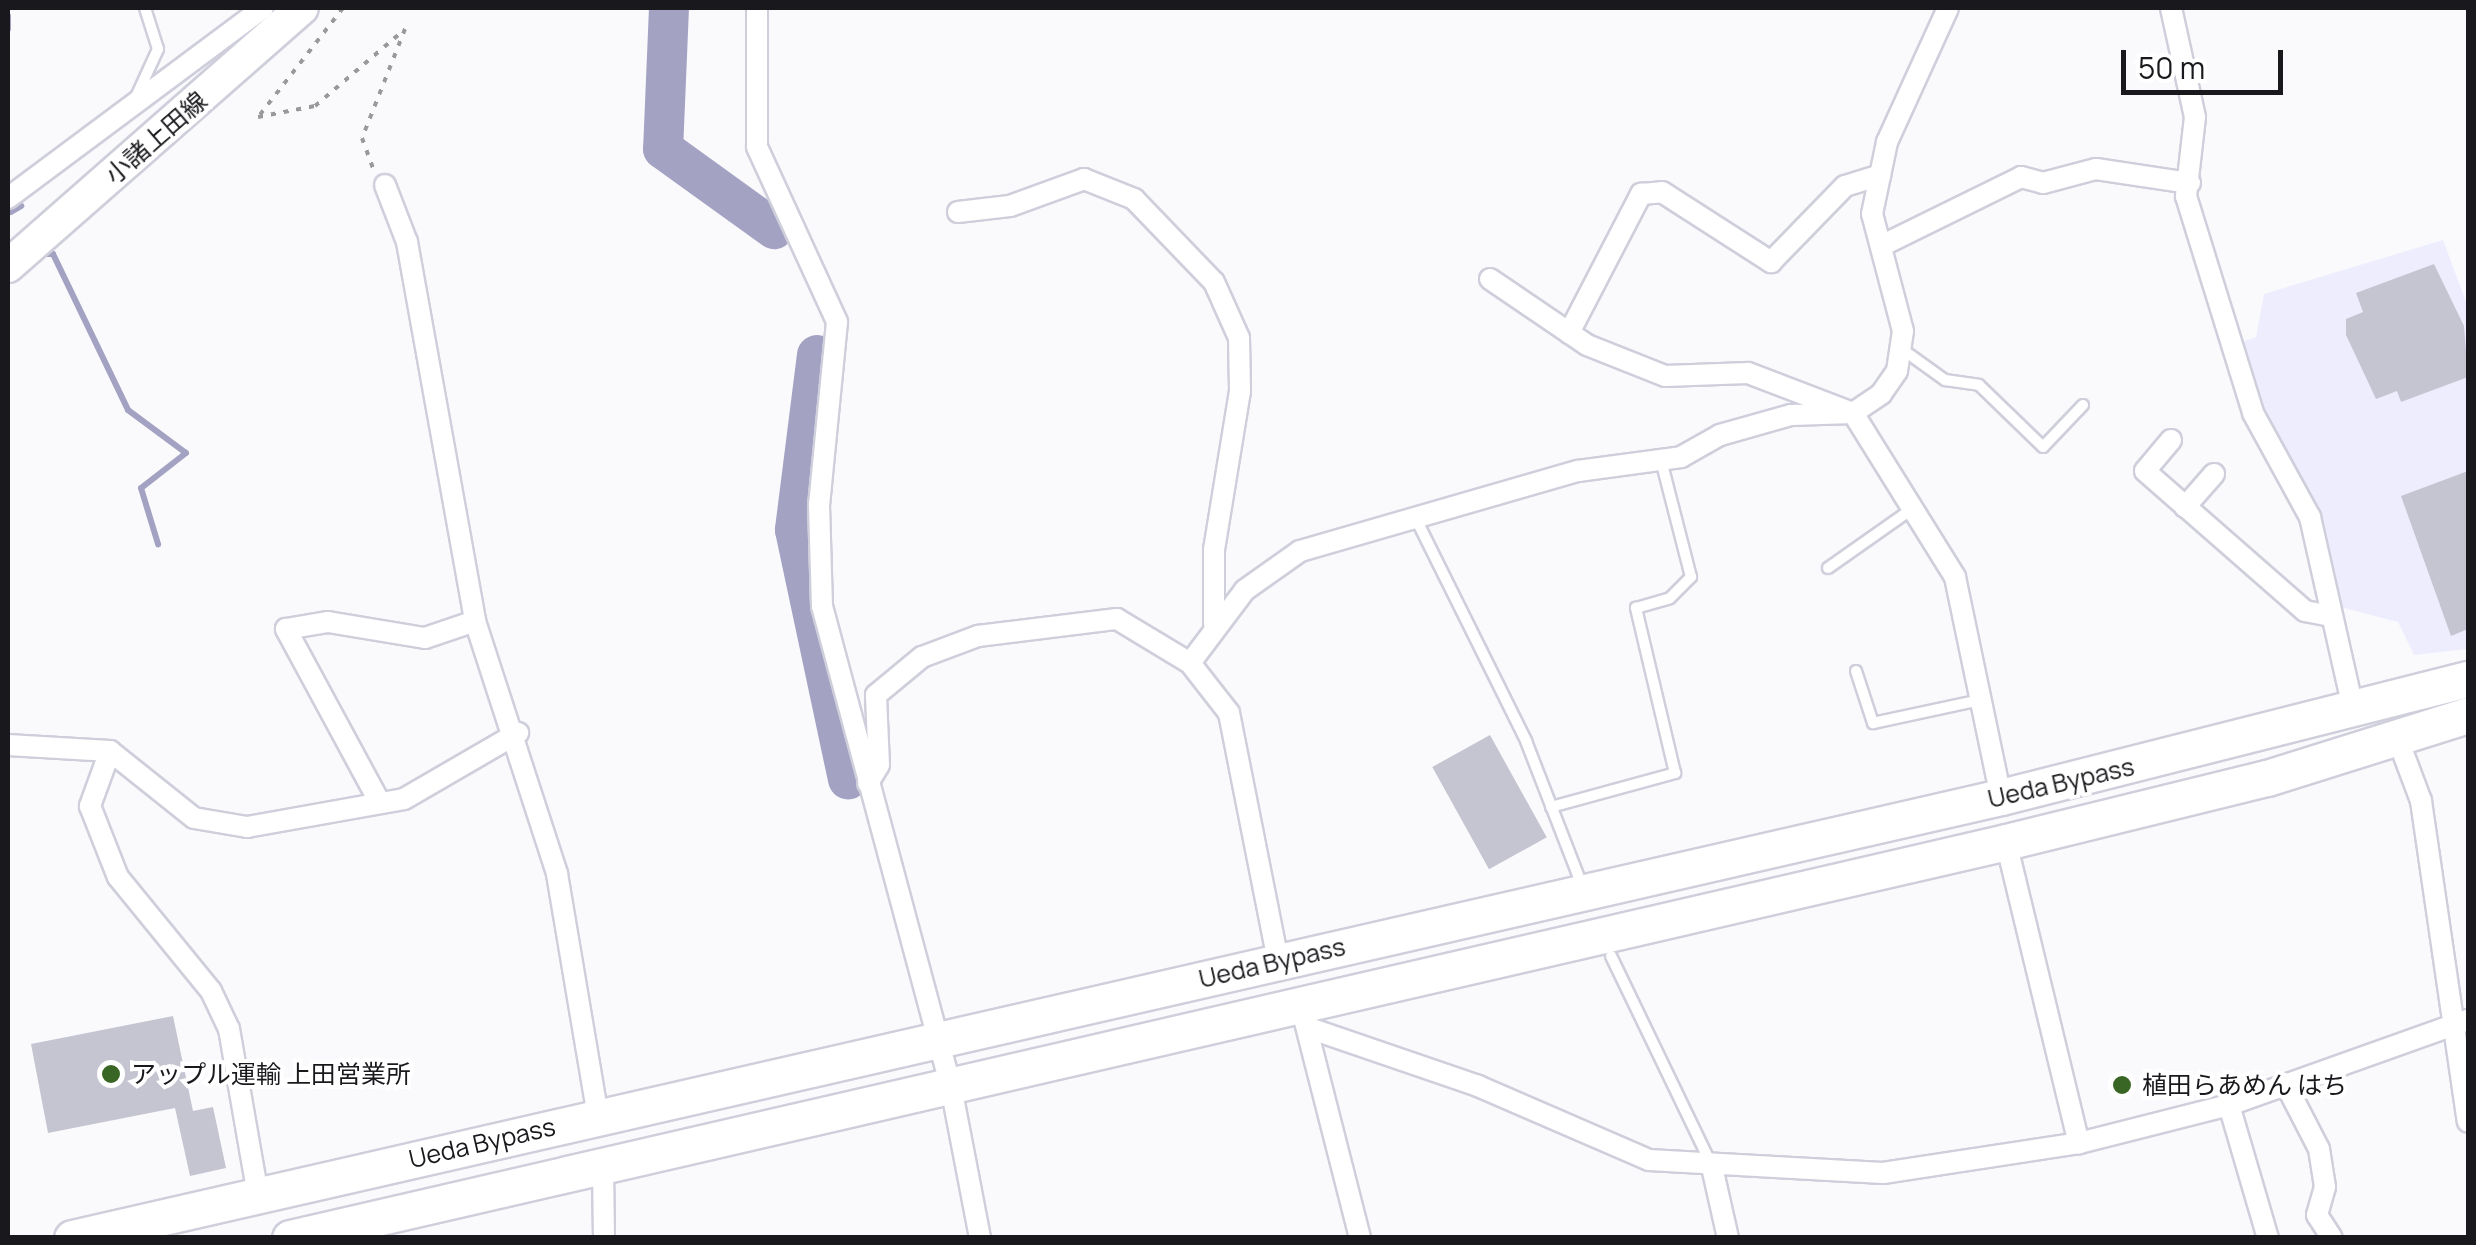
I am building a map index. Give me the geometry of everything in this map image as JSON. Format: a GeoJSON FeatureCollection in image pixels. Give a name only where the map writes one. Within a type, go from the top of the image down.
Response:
{"type":"FeatureCollection","features":[{"type":"Feature","properties":{"kind":"highway","name":"Ueda Bypass"},"geometry":{"type":"LineString","coordinates":[[72,1238],[2001,797],[2354,713],[2468,679]]}},
{"type":"Feature","properties":{"kind":"highway","name":"Ueda Bypass"},"geometry":{"type":"LineString","coordinates":[[290,1238],[951,1087],[1303,1019],[2006,842],[2468,714]]}},
{"type":"Feature","properties":{"kind":"main road","name":"小諸上田線"},"geometry":{"type":"LineString","coordinates":[[8,266],[302,8]]}},
{"type":"Feature","properties":{"kind":"street"},"geometry":{"type":"LineString","coordinates":[[8,198],[118,122],[263,8]]}},
{"type":"Feature","properties":{"kind":"street"},"geometry":{"type":"LineString","coordinates":[[757,8],[757,146],[836,322],[818,574],[868,784],[951,1087],[980,1238]]}},
{"type":"Feature","properties":{"kind":"street"},"geometry":{"type":"LineString","coordinates":[[1190,662],[1214,624],[1270,566],[1300,551],[1418,521],[1578,471],[1661,460],[1791,415],[1853,413],[1897,371],[1898,346],[1904,331],[1872,214],[1880,175],[1948,8]]}},
{"type":"Feature","properties":{"kind":"street"},"geometry":{"type":"LineString","coordinates":[[2172,8],[2195,117],[2186,196],[2253,414],[2310,518],[2354,713]]}},
{"type":"Feature","properties":{"kind":"street"},"geometry":{"type":"LineString","coordinates":[[1881,246],[2021,177],[2043,184],[2096,169],[2190,183]]}},
{"type":"Feature","properties":{"kind":"street"},"geometry":{"type":"LineString","coordinates":[[1569,333],[1641,194],[1662,192],[1771,262],[1845,186],[1880,175]]}},
{"type":"Feature","properties":{"kind":"street"},"geometry":{"type":"LineString","coordinates":[[958,212],[1010,206],[1084,179],[1134,199],[1214,282],[1239,338],[1240,391],[1214,549],[1214,624]]}},
{"type":"Feature","properties":{"kind":"street"},"geometry":{"type":"LineString","coordinates":[[385,185],[407,242],[476,621],[518,733],[556,874],[598,1116]]}},
{"type":"Feature","properties":{"kind":"street"},"geometry":{"type":"LineString","coordinates":[[1490,279],[1569,333],[1665,376],[1748,373],[1853,413],[1916,506],[1956,577],[1986,699],[2001,797]]}},
{"type":"Feature","properties":{"kind":"street"},"geometry":{"type":"LineString","coordinates":[[2172,440],[2145,470],[2306,611],[2332,616]]}},
{"type":"Feature","properties":{"kind":"street"},"geometry":{"type":"LineString","coordinates":[[2184,508],[2214,474]]}},
{"type":"Feature","properties":{"kind":"street"},"geometry":{"type":"LineString","coordinates":[[868,784],[879,765],[876,695],[944,645],[1117,619],[1190,662],[1230,713],[1278,962]]}},
{"type":"Feature","properties":{"kind":"street"},"geometry":{"type":"LineString","coordinates":[[380,803],[286,629],[328,622],[425,638],[476,621]]}},
{"type":"Feature","properties":{"kind":"street"},"geometry":{"type":"LineString","coordinates":[[8,745],[110,751],[194,818],[222,827],[380,803],[518,733]]}},
{"type":"Feature","properties":{"kind":"street"},"geometry":{"type":"LineString","coordinates":[[2396,737],[2421,801],[2460,1024],[2468,1122]]}},
{"type":"Feature","properties":{"kind":"street"},"geometry":{"type":"LineString","coordinates":[[110,751],[90,806],[118,878],[211,991],[229,1030],[258,1194]]}},
{"type":"Feature","properties":{"kind":"street"},"geometry":{"type":"LineString","coordinates":[[2006,842],[2079,1143]]}},
{"type":"Feature","properties":{"kind":"street"},"geometry":{"type":"LineString","coordinates":[[1303,1019],[1478,1086],[1648,1160],[1712,1167],[1883,1173],[2079,1143],[2229,1105],[2460,1024]]}},
{"type":"Feature","properties":{"kind":"street"},"geometry":{"type":"LineString","coordinates":[[1303,1019],[1360,1238]]}},
{"type":"Feature","properties":{"kind":"street"},"geometry":{"type":"LineString","coordinates":[[2286,1085],[2319,1148],[2325,1188],[2317,1215],[2332,1238]]}},
{"type":"Feature","properties":{"kind":"street"},"geometry":{"type":"LineString","coordinates":[[2229,1105],[2268,1238]]}},
{"type":"Feature","properties":{"kind":"street"},"geometry":{"type":"LineString","coordinates":[[603,1167],[604,1238]]}},
{"type":"Feature","properties":{"kind":"street"},"geometry":{"type":"LineString","coordinates":[[1712,1167],[1728,1238]]}},
{"type":"Feature","properties":{"kind":"lane"},"geometry":{"type":"LineString","coordinates":[[118,122],[158,49],[145,8]]}},
{"type":"Feature","properties":{"kind":"lane"},"geometry":{"type":"LineString","coordinates":[[1898,346],[1946,380],[1978,385],[2043,447],[2083,405]]}},
{"type":"Feature","properties":{"kind":"lane"},"geometry":{"type":"LineString","coordinates":[[1551,807],[1675,773],[1636,608],[1670,598],[1691,578],[1661,460]]}},
{"type":"Feature","properties":{"kind":"lane"},"geometry":{"type":"LineString","coordinates":[[1828,568],[1916,506]]}},
{"type":"Feature","properties":{"kind":"lane"},"geometry":{"type":"LineString","coordinates":[[1418,521],[1551,807],[1580,880]]}},
{"type":"Feature","properties":{"kind":"lane"},"geometry":{"type":"LineString","coordinates":[[1856,671],[1873,723],[1986,699]]}},
{"type":"Feature","properties":{"kind":"lane"},"geometry":{"type":"LineString","coordinates":[[1611,956],[1712,1167]]}},
{"type":"Feature","properties":{"kind":"path"},"geometry":{"type":"LineString","coordinates":[[343,8],[258,117],[315,106],[405,30],[362,138],[385,185]]}},
{"type":"Feature","properties":{"kind":"shaded area"},"geometry":{"type":"Polygon","coordinates":[[[2443,240],[2468,307],[2468,649],[2414,655],[2398,622],[2340,607],[2313,502],[2263,410],[2242,342],[2256,337],[2264,294],[2443,240]]]}},
{"type":"Feature","properties":{"kind":"building"},"geometry":{"type":"Polygon","coordinates":[[[2434,264],[2464,326],[2468,377],[2401,402],[2397,391],[2376,399],[2346,335],[2346,319],[2363,312],[2356,293],[2434,264]]]}},
{"type":"Feature","properties":{"kind":"building"},"geometry":{"type":"Polygon","coordinates":[[[2468,471],[2468,629],[2451,636],[2401,496],[2468,471]]]}},
{"type":"Feature","properties":{"kind":"building"},"geometry":{"type":"Polygon","coordinates":[[[1490,735],[1547,837],[1489,869],[1432,767],[1490,735]]]}},
{"type":"Feature","properties":{"kind":"building","name":"アップル運輸 上田営業所"},"geometry":{"type":"Polygon","coordinates":[[[173,1016],[193,1111],[213,1107],[226,1168],[190,1176],[175,1108],[48,1133],[31,1044],[173,1016]]]}},
{"type":"Feature","properties":{"kind":"waterway"},"geometry":{"type":"LineString","coordinates":[[669,8],[663,149],[774,229]]}},
{"type":"Feature","properties":{"kind":"waterway"},"geometry":{"type":"LineString","coordinates":[[8,16],[8,29]]}},
{"type":"Feature","properties":{"kind":"waterway"},"geometry":{"type":"LineString","coordinates":[[11,212],[21,206]]}},
{"type":"Feature","properties":{"kind":"waterway"},"geometry":{"type":"LineString","coordinates":[[41,254],[53,254],[128,410],[186,453],[141,488],[158,544]]}},
{"type":"Feature","properties":{"kind":"waterway"},"geometry":{"type":"LineString","coordinates":[[817,355],[795,530],[848,779]]}},
{"type":"Feature","properties":{"kind":"place","name":"アップル運輸 上田営業所"},"geometry":{"type":"Point","coordinates":[111,1074]}},
{"type":"Feature","properties":{"kind":"place","name":"植田らあめん はち"},"geometry":{"type":"Point","coordinates":[2122,1085]}}]}
